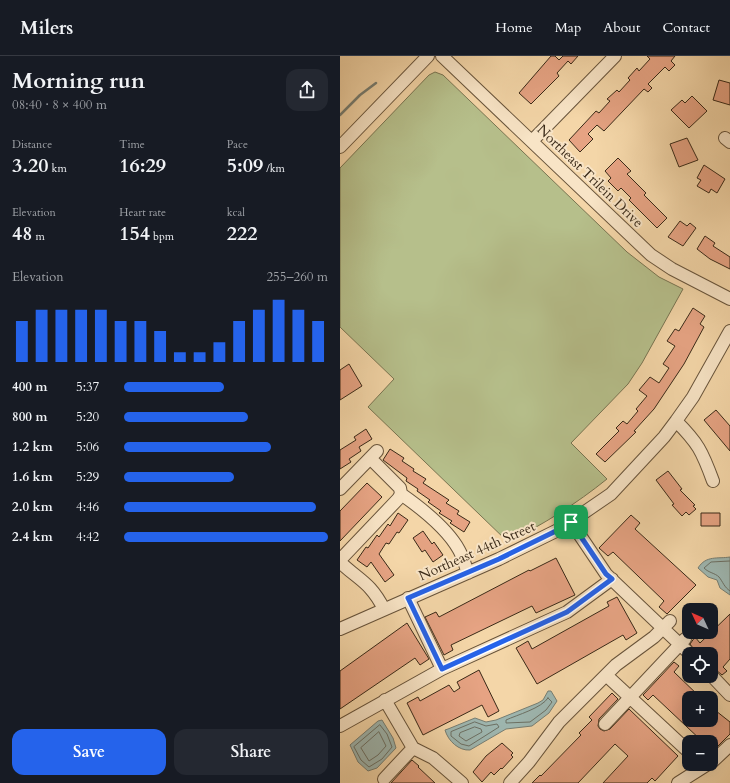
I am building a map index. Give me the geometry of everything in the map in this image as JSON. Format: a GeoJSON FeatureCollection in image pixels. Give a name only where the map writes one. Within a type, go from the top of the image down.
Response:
{"type":"FeatureCollection","features":[{"type":"Feature","properties":{"kind":"street"},"geometry":{"type":"LineString","coordinates":[[340,147],[428,56]]}},
{"type":"Feature","properties":{"kind":"street","name":"Northeast Trilein Drive"},"geometry":{"type":"LineString","coordinates":[[442,56],[652,255],[672,269],[730,298]]}},
{"type":"Feature","properties":{"kind":"street"},"geometry":{"type":"LineString","coordinates":[[532,141],[615,56]]}},
{"type":"Feature","properties":{"kind":"street","name":"Northeast 44th Street"},"geometry":{"type":"LineString","coordinates":[[340,629],[468,573],[554,533],[610,494],[664,437],[676,421],[693,397],[730,331]]}},
{"type":"Feature","properties":{"kind":"street"},"geometry":{"type":"LineString","coordinates":[[676,421],[703,451],[713,481]]}},
{"type":"Feature","properties":{"kind":"street"},"geometry":{"type":"LineString","coordinates":[[340,489],[373,455],[400,488],[401,494],[398,499],[340,561],[366,583],[378,597],[384,609]]}},
{"type":"Feature","properties":{"kind":"street"},"geometry":{"type":"LineString","coordinates":[[401,494],[413,502],[448,534],[459,550],[468,573]]}},
{"type":"Feature","properties":{"kind":"street"},"geometry":{"type":"LineString","coordinates":[[571,522],[606,574],[667,625],[683,641],[686,647]]}},
{"type":"Feature","properties":{"kind":"street"},"geometry":{"type":"LineString","coordinates":[[340,726],[442,669],[567,612],[612,579]]}},
{"type":"Feature","properties":{"kind":"street"},"geometry":{"type":"LineString","coordinates":[[408,598],[442,669]]}},
{"type":"Feature","properties":{"kind":"street"},"geometry":{"type":"LineString","coordinates":[[510,783],[529,762],[559,722],[606,676],[616,664],[667,625]]}},
{"type":"Feature","properties":{"kind":"street"},"geometry":{"type":"LineString","coordinates":[[605,724],[683,641]]}},
{"type":"Feature","properties":{"kind":"street"},"geometry":{"type":"LineString","coordinates":[[606,676],[682,745]]}},
{"type":"Feature","properties":{"kind":"street"},"geometry":{"type":"LineString","coordinates":[[718,681],[728,689]]}},
{"type":"Feature","properties":{"kind":"street"},"geometry":{"type":"LineString","coordinates":[[385,700],[413,748],[433,758],[462,783]]}},
{"type":"Feature","properties":{"kind":"street"},"geometry":{"type":"LineString","coordinates":[[718,754],[730,745]]}},
{"type":"Feature","properties":{"kind":"street"},"geometry":{"type":"LineString","coordinates":[[384,779],[413,748]]}},
{"type":"Feature","properties":{"kind":"street"},"geometry":{"type":"LineString","coordinates":[[678,783],[695,771]]}},
{"type":"Feature","properties":{"kind":"green space"},"geometry":{"type":"Polygon","coordinates":[[[435,72],[443,75],[627,252],[659,277],[683,289],[642,363],[628,384],[571,443],[607,479],[584,497],[559,513],[508,542],[368,407],[394,379],[340,327],[340,168],[429,75],[435,72]]]}},
{"type":"Feature","properties":{"kind":"water"},"geometry":{"type":"Polygon","coordinates":[[[730,557],[730,595],[720,588],[717,580],[708,577],[698,568],[708,559],[730,557]]]}},
{"type":"Feature","properties":{"kind":"water"},"geometry":{"type":"Polygon","coordinates":[[[548,691],[551,691],[557,701],[549,713],[532,726],[506,729],[470,750],[458,747],[446,734],[445,730],[475,718],[486,722],[496,720],[538,703],[543,700],[548,691]]]}},
{"type":"Feature","properties":{"kind":"water"},"geometry":{"type":"Polygon","coordinates":[[[382,720],[393,738],[396,748],[377,768],[368,771],[358,762],[350,745],[378,721],[382,720]]]}},
{"type":"Feature","properties":{"kind":"building"},"geometry":{"type":"Polygon","coordinates":[[[551,56],[555,56],[559,60],[563,56],[578,56],[571,64],[568,61],[557,73],[559,76],[531,104],[519,93],[551,56]]]}},
{"type":"Feature","properties":{"kind":"building"},"geometry":{"type":"Polygon","coordinates":[[[647,56],[675,56],[671,61],[675,65],[669,71],[665,67],[648,84],[652,88],[648,92],[644,89],[604,131],[597,125],[588,134],[593,139],[580,152],[569,140],[596,111],[599,113],[610,101],[607,99],[617,90],[619,92],[630,80],[628,78],[637,68],[639,71],[650,59],[647,56]]]}},
{"type":"Feature","properties":{"kind":"building"},"geometry":{"type":"Polygon","coordinates":[[[719,80],[730,83],[730,105],[713,100],[719,80]]]}},
{"type":"Feature","properties":{"kind":"building"},"geometry":{"type":"Polygon","coordinates":[[[692,96],[707,111],[689,128],[671,110],[682,100],[685,103],[692,96]]]}},
{"type":"Feature","properties":{"kind":"building"},"geometry":{"type":"Polygon","coordinates":[[[687,138],[698,160],[679,167],[670,144],[687,138]]]}},
{"type":"Feature","properties":{"kind":"building"},"geometry":{"type":"Polygon","coordinates":[[[618,158],[631,171],[627,174],[646,193],[644,195],[667,218],[657,228],[629,200],[631,198],[621,188],[618,191],[608,181],[611,178],[605,171],[618,158]]]}},
{"type":"Feature","properties":{"kind":"building"},"geometry":{"type":"Polygon","coordinates":[[[704,165],[725,179],[717,193],[711,189],[709,193],[697,186],[701,180],[697,178],[704,165]]]}},
{"type":"Feature","properties":{"kind":"building"},"geometry":{"type":"Polygon","coordinates":[[[680,221],[687,226],[690,223],[696,228],[683,246],[668,237],[680,221]]]}},
{"type":"Feature","properties":{"kind":"building"},"geometry":{"type":"Polygon","coordinates":[[[705,236],[715,243],[713,246],[730,257],[730,269],[710,259],[697,249],[705,236]]]}},
{"type":"Feature","properties":{"kind":"building"},"geometry":{"type":"Polygon","coordinates":[[[693,308],[705,316],[700,324],[704,327],[684,364],[654,409],[634,431],[636,432],[605,462],[596,454],[619,431],[616,428],[623,421],[627,424],[638,411],[636,409],[647,396],[639,390],[650,377],[659,383],[669,368],[663,364],[675,346],[667,341],[675,329],[679,331],[693,308]]]}},
{"type":"Feature","properties":{"kind":"building"},"geometry":{"type":"Polygon","coordinates":[[[349,364],[362,386],[340,400],[340,370],[349,364]]]}},
{"type":"Feature","properties":{"kind":"building"},"geometry":{"type":"Polygon","coordinates":[[[716,410],[730,426],[730,451],[704,420],[716,410]]]}},
{"type":"Feature","properties":{"kind":"building"},"geometry":{"type":"Polygon","coordinates":[[[366,429],[372,439],[359,447],[361,451],[349,459],[351,462],[340,469],[340,450],[356,440],[354,437],[366,429]]]}},
{"type":"Feature","properties":{"kind":"building"},"geometry":{"type":"Polygon","coordinates":[[[390,449],[404,458],[402,461],[414,469],[413,471],[426,479],[423,483],[449,500],[446,503],[459,511],[457,514],[470,522],[464,532],[450,523],[452,521],[439,513],[441,511],[428,502],[430,500],[417,491],[418,489],[406,481],[407,478],[383,460],[390,449]]]}},
{"type":"Feature","properties":{"kind":"building"},"geometry":{"type":"Polygon","coordinates":[[[668,471],[682,489],[680,490],[695,505],[693,506],[696,509],[689,515],[686,512],[682,516],[672,505],[674,504],[656,480],[668,471]]]}},
{"type":"Feature","properties":{"kind":"building"},"geometry":{"type":"Polygon","coordinates":[[[367,483],[382,497],[340,541],[340,511],[367,483]]]}},
{"type":"Feature","properties":{"kind":"building"},"geometry":{"type":"Polygon","coordinates":[[[398,513],[408,520],[389,544],[386,543],[379,554],[394,575],[385,582],[371,562],[367,567],[357,560],[377,535],[379,537],[388,524],[390,526],[398,513]]]}},
{"type":"Feature","properties":{"kind":"building"},"geometry":{"type":"Polygon","coordinates":[[[701,513],[720,513],[720,526],[701,526],[701,513]]]}},
{"type":"Feature","properties":{"kind":"building"},"geometry":{"type":"Polygon","coordinates":[[[631,515],[640,523],[635,529],[696,585],[667,614],[659,607],[664,601],[613,552],[608,556],[599,548],[631,515]]]}},
{"type":"Feature","properties":{"kind":"building"},"geometry":{"type":"Polygon","coordinates":[[[423,531],[432,544],[434,542],[443,555],[433,562],[425,550],[422,552],[413,538],[423,531]]]}},
{"type":"Feature","properties":{"kind":"building"},"geometry":{"type":"Polygon","coordinates":[[[556,558],[575,595],[536,613],[532,606],[451,645],[453,650],[444,655],[425,617],[436,612],[439,617],[529,570],[530,571],[556,558]]]}},
{"type":"Feature","properties":{"kind":"building"},"geometry":{"type":"Polygon","coordinates":[[[617,597],[637,633],[626,640],[623,635],[537,684],[516,648],[528,641],[532,649],[609,606],[607,602],[617,597]]]}},
{"type":"Feature","properties":{"kind":"building"},"geometry":{"type":"Polygon","coordinates":[[[730,614],[730,659],[723,667],[727,671],[722,675],[718,672],[718,647],[692,647],[690,644],[694,639],[697,639],[700,643],[704,639],[718,639],[718,626],[730,614]]]}},
{"type":"Feature","properties":{"kind":"building"},"geometry":{"type":"Polygon","coordinates":[[[407,623],[429,659],[420,665],[415,658],[340,709],[340,671],[407,623]]]}},
{"type":"Feature","properties":{"kind":"building"},"geometry":{"type":"Polygon","coordinates":[[[674,662],[679,666],[674,672],[682,680],[682,683],[685,683],[694,691],[682,691],[682,722],[653,695],[648,700],[643,695],[674,662]]]}},
{"type":"Feature","properties":{"kind":"building"},"geometry":{"type":"Polygon","coordinates":[[[479,670],[499,711],[488,717],[482,705],[423,735],[407,703],[418,697],[420,701],[449,685],[454,692],[460,688],[457,682],[479,670]]]}},
{"type":"Feature","properties":{"kind":"building"},"geometry":{"type":"Polygon","coordinates":[[[612,693],[618,699],[599,719],[598,726],[600,729],[604,731],[610,729],[629,709],[678,756],[655,781],[652,778],[647,783],[603,783],[628,756],[615,744],[578,783],[532,783],[540,775],[541,776],[581,735],[579,733],[592,720],[589,717],[612,693]]]}},
{"type":"Feature","properties":{"kind":"building"},"geometry":{"type":"Polygon","coordinates":[[[718,713],[730,722],[730,734],[718,746],[718,735],[696,735],[687,727],[718,727],[718,713]]]}},
{"type":"Feature","properties":{"kind":"building"},"geometry":{"type":"Polygon","coordinates":[[[502,743],[513,753],[511,755],[513,757],[502,769],[501,768],[494,775],[491,772],[482,782],[473,772],[486,756],[502,743]]]}},
{"type":"Feature","properties":{"kind":"building"},"geometry":{"type":"Polygon","coordinates":[[[412,760],[419,766],[418,767],[435,783],[391,783],[412,760]]]}},
{"type":"Feature","properties":{"kind":"waterway"},"geometry":{"type":"LineString","coordinates":[[340,115],[360,95],[376,83]]}},
{"type":"Feature","properties":{"kind":"route"},"geometry":{"type":"LineString","coordinates":[[571,522],[606,574],[612,579],[567,612],[442,669],[408,598],[499,559],[571,522]]}}]}
